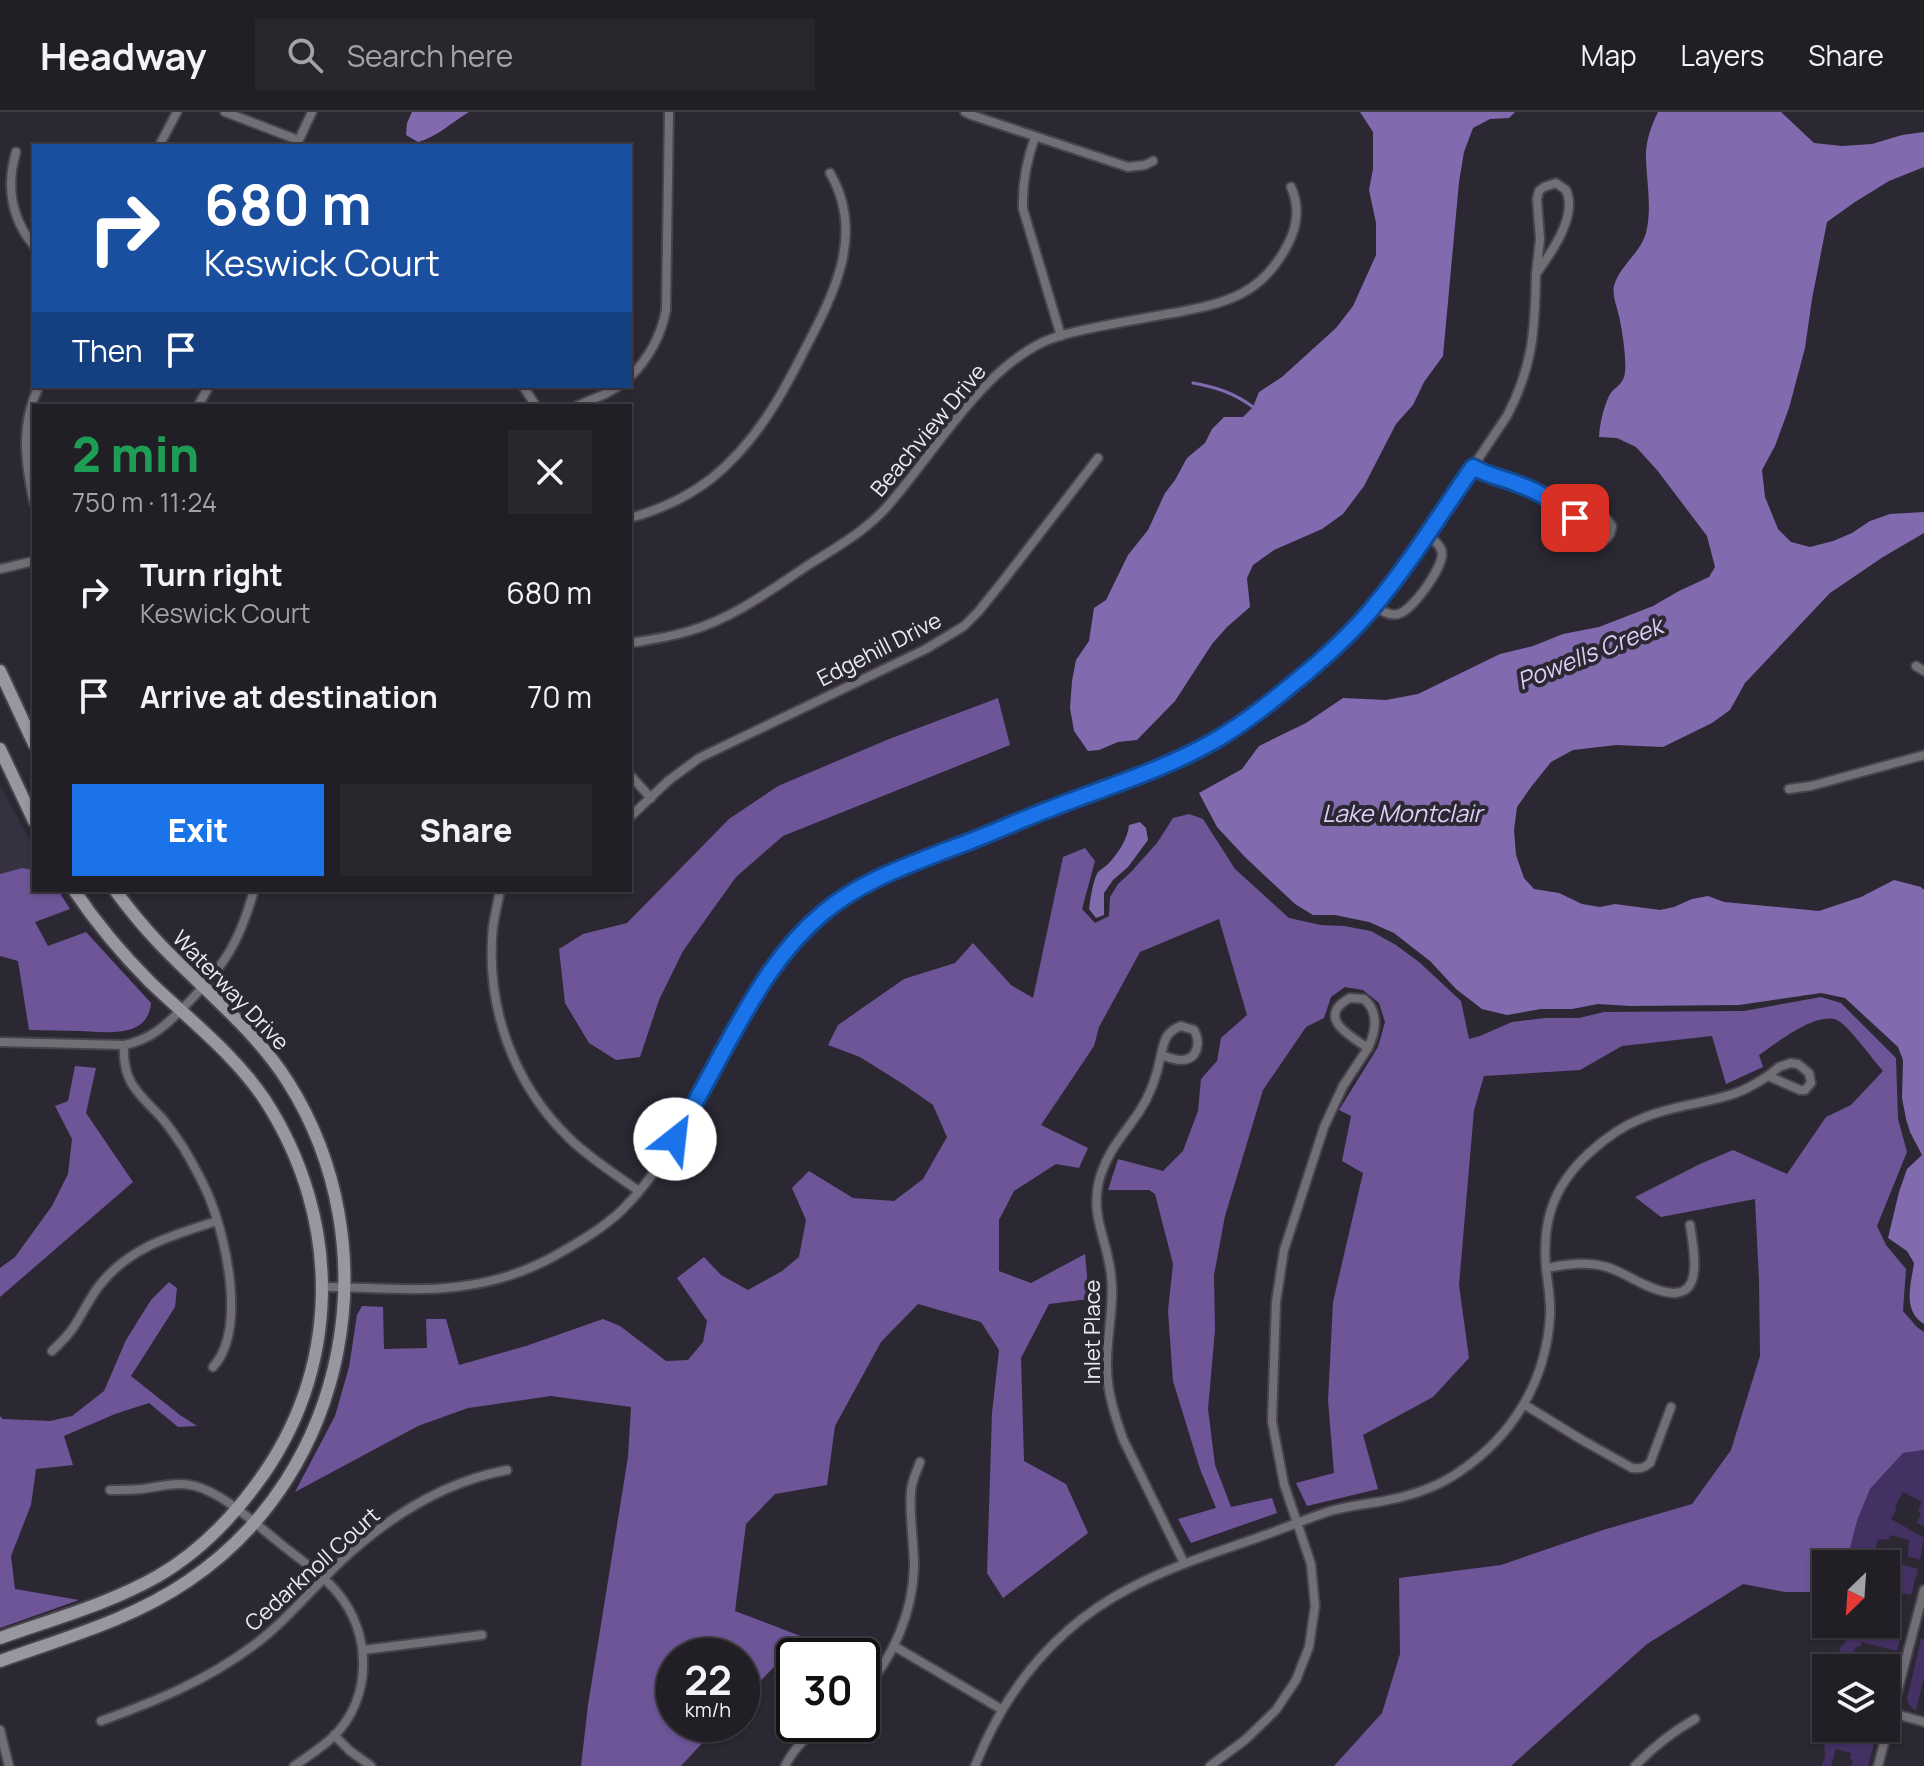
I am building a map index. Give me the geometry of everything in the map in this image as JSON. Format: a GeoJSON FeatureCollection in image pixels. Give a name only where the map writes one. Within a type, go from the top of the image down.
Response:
{"type":"FeatureCollection","features":[{"type":"Feature","properties":{"kind":"main road"},"geometry":{"type":"LineString","coordinates":[[0,671],[32,740]]}},
{"type":"Feature","properties":{"kind":"main road"},"geometry":{"type":"LineString","coordinates":[[0,749],[32,817]]}},
{"type":"Feature","properties":{"kind":"main road"},"geometry":{"type":"LineString","coordinates":[[0,1638],[96,1604],[157,1576],[192,1552],[237,1510],[279,1452],[302,1401],[318,1340],[323,1287],[321,1249],[310,1198],[290,1143],[247,1076],[124,954],[75,892]]}},
{"type":"Feature","properties":{"kind":"main road","name":"Waterway Drive"},"geometry":{"type":"LineString","coordinates":[[0,1661],[113,1621],[166,1596],[211,1564],[254,1522],[284,1485],[302,1455],[324,1406],[338,1351],[345,1287],[341,1222],[331,1178],[314,1130],[288,1082],[251,1033],[156,941],[117,892]]}},
{"type":"Feature","properties":{"kind":"street"},"geometry":{"type":"LineString","coordinates":[[160,144],[177,112]]}},
{"type":"Feature","properties":{"kind":"street"},"geometry":{"type":"LineString","coordinates":[[225,112],[297,143],[312,112]]}},
{"type":"Feature","properties":{"kind":"street"},"geometry":{"type":"LineString","coordinates":[[632,375],[653,348],[666,310],[669,112]]}},
{"type":"Feature","properties":{"kind":"street"},"geometry":{"type":"LineString","coordinates":[[965,112],[1128,167],[1153,161]]}},
{"type":"Feature","properties":{"kind":"street"},"geometry":{"type":"LineString","coordinates":[[1035,137],[1025,168],[1023,209],[1061,336]]}},
{"type":"Feature","properties":{"kind":"street"},"geometry":{"type":"LineString","coordinates":[[16,152],[10,180],[11,194],[19,223],[32,243]]}},
{"type":"Feature","properties":{"kind":"street"},"geometry":{"type":"LineString","coordinates":[[632,517],[667,505],[712,478],[754,435],[784,390],[830,301],[842,260],[845,213],[830,173]]}},
{"type":"Feature","properties":{"kind":"street"},"geometry":{"type":"LineString","coordinates":[[323,1287],[421,1289],[495,1280],[551,1258],[585,1239],[614,1218],[639,1191],[675,1139],[767,975],[822,914],[880,876],[1152,770],[1214,741],[1282,693],[1334,648],[1375,606],[1507,416],[1525,375],[1534,336],[1536,274],[1540,239],[1537,199],[1539,191],[1556,183],[1566,190],[1570,205],[1556,245],[1536,274]]}},
{"type":"Feature","properties":{"kind":"street","name":"Beachview Drive"},"geometry":{"type":"LineString","coordinates":[[632,643],[690,631],[714,622],[847,541],[891,502],[978,393],[1039,344],[1084,330],[1213,305],[1243,293],[1272,270],[1290,241],[1298,215],[1291,187]]}},
{"type":"Feature","properties":{"kind":"street"},"geometry":{"type":"LineString","coordinates":[[32,494],[26,469],[25,430],[32,399],[38,388]]}},
{"type":"Feature","properties":{"kind":"street"},"geometry":{"type":"LineString","coordinates":[[582,404],[616,388]]}},
{"type":"Feature","properties":{"kind":"street","name":"Edgehill Drive"},"geometry":{"type":"LineString","coordinates":[[632,815],[699,758],[926,649],[964,626],[1003,581],[1098,458]]}},
{"type":"Feature","properties":{"kind":"street"},"geometry":{"type":"LineString","coordinates":[[1473,467],[1534,490],[1575,518]]}},
{"type":"Feature","properties":{"kind":"street"},"geometry":{"type":"LineString","coordinates":[[1586,513],[1605,517],[1612,526],[1609,537],[1604,542],[1588,541],[1575,531],[1575,518],[1586,513]]}},
{"type":"Feature","properties":{"kind":"street"},"geometry":{"type":"LineString","coordinates":[[1375,606],[1390,614],[1403,613],[1428,585],[1436,572],[1442,551],[1427,535]]}},
{"type":"Feature","properties":{"kind":"street"},"geometry":{"type":"LineString","coordinates":[[0,569],[32,561]]}},
{"type":"Feature","properties":{"kind":"street"},"geometry":{"type":"LineString","coordinates":[[1789,789],[1811,786],[1924,755]]}},
{"type":"Feature","properties":{"kind":"street"},"geometry":{"type":"LineString","coordinates":[[632,777],[651,798]]}},
{"type":"Feature","properties":{"kind":"street"},"geometry":{"type":"LineString","coordinates":[[0,1042],[124,1045],[150,1037],[161,1030],[217,972],[246,919],[253,892]]}},
{"type":"Feature","properties":{"kind":"street"},"geometry":{"type":"LineString","coordinates":[[500,892],[494,925],[494,982],[500,1020],[513,1057],[531,1092],[556,1125],[586,1153],[639,1191]]}},
{"type":"Feature","properties":{"kind":"street"},"geometry":{"type":"LineString","coordinates":[[1210,1766],[1245,1740],[1276,1710],[1303,1666],[1313,1627],[1314,1585],[1306,1548],[1281,1470],[1272,1421],[1276,1302],[1284,1250],[1324,1127],[1343,1086],[1368,1048],[1375,1030],[1373,1009],[1364,999],[1350,998],[1337,1012],[1338,1026],[1368,1048]]}},
{"type":"Feature","properties":{"kind":"street","name":"Inlet Place"},"geometry":{"type":"LineString","coordinates":[[1161,1055],[1188,1059],[1198,1049],[1198,1036],[1194,1030],[1181,1026],[1174,1028],[1165,1038],[1161,1055],[1157,1076],[1139,1112],[1110,1151],[1099,1179],[1096,1203],[1111,1275],[1107,1367],[1116,1417],[1123,1439],[1184,1563]]}},
{"type":"Feature","properties":{"kind":"street"},"geometry":{"type":"LineString","coordinates":[[124,1045],[123,1057],[129,1081],[139,1096],[164,1120],[182,1146],[205,1188],[217,1221],[230,1281],[231,1304],[226,1347],[213,1367]]}},
{"type":"Feature","properties":{"kind":"street"},"geometry":{"type":"LineString","coordinates":[[975,1766],[1001,1709],[1036,1661],[1078,1621],[1130,1587],[1184,1563],[1297,1522],[1339,1509],[1407,1496],[1437,1485],[1458,1473],[1495,1443],[1525,1405],[1542,1367],[1548,1339],[1550,1291],[1546,1268],[1547,1220],[1552,1204],[1570,1174],[1606,1138],[1645,1117],[1735,1094],[1791,1063],[1809,1073],[1811,1083],[1805,1090],[1800,1090],[1768,1076]]}},
{"type":"Feature","properties":{"kind":"street"},"geometry":{"type":"LineString","coordinates":[[52,1351],[75,1325],[99,1286],[128,1257],[164,1238],[217,1221]]}},
{"type":"Feature","properties":{"kind":"street"},"geometry":{"type":"LineString","coordinates":[[1546,1268],[1570,1264],[1603,1266],[1655,1288],[1685,1292],[1693,1282],[1690,1225]]}},
{"type":"Feature","properties":{"kind":"street"},"geometry":{"type":"LineString","coordinates":[[1525,1405],[1638,1469],[1650,1463],[1671,1407]]}},
{"type":"Feature","properties":{"kind":"street"},"geometry":{"type":"LineString","coordinates":[[880,1669],[903,1623],[913,1577],[910,1490],[920,1462]]}},
{"type":"Feature","properties":{"kind":"street","name":"Cedarknoll Court"},"geometry":{"type":"LineString","coordinates":[[101,1721],[162,1699],[216,1671],[276,1628],[375,1532],[458,1483],[507,1470]]}},
{"type":"Feature","properties":{"kind":"street"},"geometry":{"type":"LineString","coordinates":[[110,1490],[178,1483],[216,1495],[325,1580],[348,1608],[356,1621],[363,1650],[362,1683],[357,1699],[334,1735],[294,1766]]}},
{"type":"Feature","properties":{"kind":"street"},"geometry":{"type":"LineString","coordinates":[[1900,1682],[1924,1590]]}},
{"type":"Feature","properties":{"kind":"street"},"geometry":{"type":"LineString","coordinates":[[363,1650],[482,1635]]}},
{"type":"Feature","properties":{"kind":"street"},"geometry":{"type":"LineString","coordinates":[[894,1646],[1001,1709]]}},
{"type":"Feature","properties":{"kind":"street"},"geometry":{"type":"LineString","coordinates":[[1900,1715],[1924,1722]]}},
{"type":"Feature","properties":{"kind":"street"},"geometry":{"type":"LineString","coordinates":[[1635,1766],[1662,1740],[1695,1719]]}},
{"type":"Feature","properties":{"kind":"street"},"geometry":{"type":"LineString","coordinates":[[0,1730],[9,1766]]}},
{"type":"Feature","properties":{"kind":"street"},"geometry":{"type":"LineString","coordinates":[[334,1735],[371,1766]]}},
{"type":"Feature","properties":{"kind":"street"},"geometry":{"type":"LineString","coordinates":[[785,1766],[801,1742]]}},
{"type":"Feature","properties":{"kind":"street"},"geometry":{"type":"LineString","coordinates":[[1878,1766],[1884,1742]]}},
{"type":"Feature","properties":{"kind":"shaded area"},"geometry":{"type":"Polygon","coordinates":[[[998,698],[1010,745],[783,836],[736,877],[683,951],[659,1000],[640,1057],[616,1060],[589,1043],[565,1003],[559,949],[583,934],[627,923],[729,819],[778,786],[889,739],[998,698]]]}},
{"type":"Feature","properties":{"kind":"shaded area"},"geometry":{"type":"Polygon","coordinates":[[[0,786],[32,844],[32,870],[22,868],[0,874],[0,786]]]}},
{"type":"Feature","properties":{"kind":"shaded area"},"geometry":{"type":"Polygon","coordinates":[[[1189,814],[1203,819],[1235,869],[1289,918],[1371,931],[1419,962],[1461,1001],[1469,1039],[1512,1022],[1579,1018],[1604,1012],[1744,1011],[1821,997],[1841,1003],[1896,1058],[1898,1119],[1907,1152],[1877,1226],[1886,1245],[1906,1269],[1903,1311],[1924,1332],[1924,1450],[1903,1453],[1870,1489],[1850,1550],[1812,1550],[1812,1592],[1785,1592],[1743,1584],[1647,1644],[1511,1766],[1334,1766],[1382,1713],[1400,1654],[1399,1578],[1501,1565],[1692,1504],[1731,1450],[1760,1356],[1755,1199],[1661,1217],[1635,1197],[1733,1150],[1787,1174],[1826,1117],[1851,1105],[1883,1071],[1847,1028],[1837,1020],[1828,1018],[1807,1024],[1785,1037],[1759,1055],[1763,1067],[1726,1084],[1712,1036],[1622,1046],[1580,1070],[1484,1076],[1474,1110],[1459,1285],[1469,1358],[1433,1397],[1363,1435],[1378,1489],[1307,1506],[1296,1483],[1334,1473],[1328,1400],[1333,1302],[1363,1173],[1342,1161],[1351,1116],[1339,1110],[1378,1047],[1385,1022],[1379,1003],[1363,990],[1345,987],[1331,997],[1324,1018],[1306,1027],[1263,1090],[1225,1216],[1214,1275],[1215,1330],[1208,1409],[1215,1465],[1231,1507],[1272,1498],[1277,1513],[1191,1543],[1178,1519],[1216,1508],[1200,1469],[1173,1381],[1168,1311],[1173,1264],[1155,1194],[1149,1190],[1108,1190],[1118,1159],[1163,1171],[1183,1151],[1198,1111],[1201,1079],[1217,1061],[1221,1038],[1247,1015],[1219,919],[1140,952],[1099,1027],[1094,1046],[1041,1125],[1088,1148],[1079,1168],[1056,1164],[1014,1191],[999,1220],[999,1271],[1031,1283],[1085,1254],[1089,1299],[1049,1304],[1021,1358],[1024,1461],[1066,1484],[1088,1533],[1003,1598],[987,1573],[992,1413],[999,1350],[981,1322],[918,1304],[881,1342],[835,1426],[827,1485],[775,1494],[746,1524],[735,1611],[803,1637],[776,1638],[776,1665],[760,1681],[760,1638],[656,1638],[656,1742],[703,1742],[681,1766],[581,1766],[628,1457],[631,1407],[551,1396],[468,1408],[418,1426],[295,1492],[335,1416],[349,1367],[357,1315],[362,1306],[383,1307],[384,1349],[427,1348],[426,1319],[446,1319],[459,1365],[603,1319],[620,1326],[666,1361],[688,1360],[703,1342],[707,1321],[677,1278],[704,1257],[721,1275],[748,1290],[782,1271],[799,1257],[806,1220],[792,1188],[809,1171],[853,1198],[894,1201],[923,1179],[947,1137],[933,1105],[860,1057],[828,1045],[838,1025],[904,979],[955,963],[973,943],[1011,985],[1033,998],[1063,857],[1085,848],[1095,861],[1082,909],[1095,923],[1109,916],[1110,897],[1118,884],[1157,843],[1173,818],[1189,814]]]}},
{"type":"Feature","properties":{"kind":"shaded area"},"geometry":{"type":"Polygon","coordinates":[[[22,868],[32,870],[32,892],[59,892],[70,909],[35,922],[48,946],[86,932],[151,1003],[142,1023],[134,1028],[113,1032],[29,1030],[18,961],[0,956],[0,874],[22,868]]]}},
{"type":"Feature","properties":{"kind":"shaded area"},"geometry":{"type":"Polygon","coordinates":[[[75,1066],[96,1068],[86,1113],[133,1182],[0,1297],[0,1268],[15,1257],[52,1206],[68,1174],[72,1139],[55,1106],[68,1101],[75,1066]]]}},
{"type":"Feature","properties":{"kind":"shaded area"},"geometry":{"type":"Polygon","coordinates":[[[169,1282],[177,1288],[175,1307],[131,1376],[197,1426],[178,1427],[149,1403],[64,1436],[73,1465],[36,1469],[31,1505],[11,1556],[15,1589],[79,1600],[0,1628],[0,1416],[3,1419],[50,1421],[72,1416],[104,1391],[126,1340],[151,1300],[169,1282]]]}},
{"type":"Feature","properties":{"kind":"shaded area"},"geometry":{"type":"Polygon","coordinates":[[[1924,1450],[1924,1526],[1917,1523],[1922,1502],[1903,1492],[1891,1519],[1924,1538],[1920,1560],[1908,1556],[1909,1540],[1890,1535],[1888,1540],[1877,1541],[1876,1550],[1850,1550],[1870,1489],[1903,1453],[1924,1450]]]}},
{"type":"Feature","properties":{"kind":"shaded area"},"geometry":{"type":"Polygon","coordinates":[[[1900,1564],[1918,1569],[1911,1595],[1900,1593],[1900,1564]]]}},
{"type":"Feature","properties":{"kind":"shaded area"},"geometry":{"type":"Polygon","coordinates":[[[1849,1638],[1900,1639],[1897,1651],[1862,1642],[1852,1654],[1842,1654],[1839,1649],[1849,1638]]]}},
{"type":"Feature","properties":{"kind":"shaded area"},"geometry":{"type":"Polygon","coordinates":[[[1921,1639],[1924,1639],[1924,1677],[1916,1711],[1907,1699],[1921,1639]]]}},
{"type":"Feature","properties":{"kind":"shaded area"},"geometry":{"type":"Polygon","coordinates":[[[1824,1742],[1874,1742],[1868,1766],[1851,1766],[1851,1753],[1836,1749],[1831,1766],[1822,1766],[1824,1742]]]}},
{"type":"Feature","properties":{"kind":"water"},"geometry":{"type":"Polygon","coordinates":[[[412,112],[469,112],[418,142],[406,135],[412,112]]]}},
{"type":"Feature","properties":{"kind":"water"},"geometry":{"type":"Polygon","coordinates":[[[1360,112],[1515,112],[1509,118],[1490,119],[1473,128],[1464,152],[1443,356],[1424,382],[1413,405],[1396,424],[1364,486],[1343,514],[1322,529],[1274,550],[1253,565],[1247,578],[1250,607],[1212,644],[1175,701],[1137,740],[1088,751],[1074,731],[1070,708],[1076,660],[1089,641],[1094,608],[1106,600],[1128,555],[1148,530],[1165,493],[1187,458],[1205,443],[1212,429],[1224,417],[1243,417],[1253,407],[1259,392],[1282,377],[1336,328],[1353,306],[1376,255],[1376,223],[1369,190],[1373,169],[1373,132],[1360,112]]]}},
{"type":"Feature","properties":{"kind":"water","name":"Lake Montclair"},"geometry":{"type":"Polygon","coordinates":[[[1658,112],[1781,112],[1814,143],[1842,146],[1872,144],[1924,132],[1924,167],[1889,181],[1827,222],[1805,348],[1789,408],[1762,470],[1765,497],[1778,529],[1791,542],[1810,547],[1833,541],[1890,514],[1924,512],[1924,533],[1830,593],[1745,683],[1730,710],[1712,723],[1663,747],[1616,745],[1573,750],[1551,762],[1517,807],[1514,830],[1516,855],[1524,878],[1534,889],[1559,893],[1582,904],[1600,907],[1615,904],[1660,910],[1708,896],[1724,902],[1819,911],[1861,897],[1894,880],[1924,890],[1924,1324],[1917,1319],[1910,1305],[1914,1263],[1907,1251],[1888,1238],[1907,1169],[1922,1155],[1906,1119],[1902,1098],[1903,1060],[1898,1047],[1845,998],[1821,993],[1739,1005],[1598,1004],[1507,1015],[1482,1009],[1394,933],[1369,922],[1335,915],[1313,915],[1295,904],[1217,827],[1199,793],[1242,769],[1259,746],[1306,723],[1343,698],[1386,700],[1418,694],[1500,654],[1563,634],[1599,627],[1653,606],[1709,577],[1715,567],[1707,536],[1657,470],[1636,447],[1617,438],[1599,437],[1607,401],[1623,380],[1625,371],[1614,286],[1646,233],[1649,206],[1646,147],[1658,112]]]}},
{"type":"Feature","properties":{"kind":"water"},"geometry":{"type":"Polygon","coordinates":[[[1140,822],[1146,828],[1148,840],[1104,893],[1104,915],[1096,918],[1089,909],[1096,876],[1119,851],[1129,825],[1140,822]]]}},
{"type":"Feature","properties":{"kind":"waterway"},"geometry":{"type":"LineString","coordinates":[[1193,383],[1224,391],[1253,407]]}},
{"type":"Feature","properties":{"kind":"route"},"geometry":{"type":"LineString","coordinates":[[675,1139],[767,975],[801,934],[839,900],[900,867],[1152,770],[1214,741],[1254,715],[1334,648],[1375,606],[1473,467],[1534,490],[1575,518]]}},
{"type":"Feature","properties":{"kind":"water label","name":"Powells Creek"},"geometry":{"type":"Point","coordinates":[1590,654]}}]}
